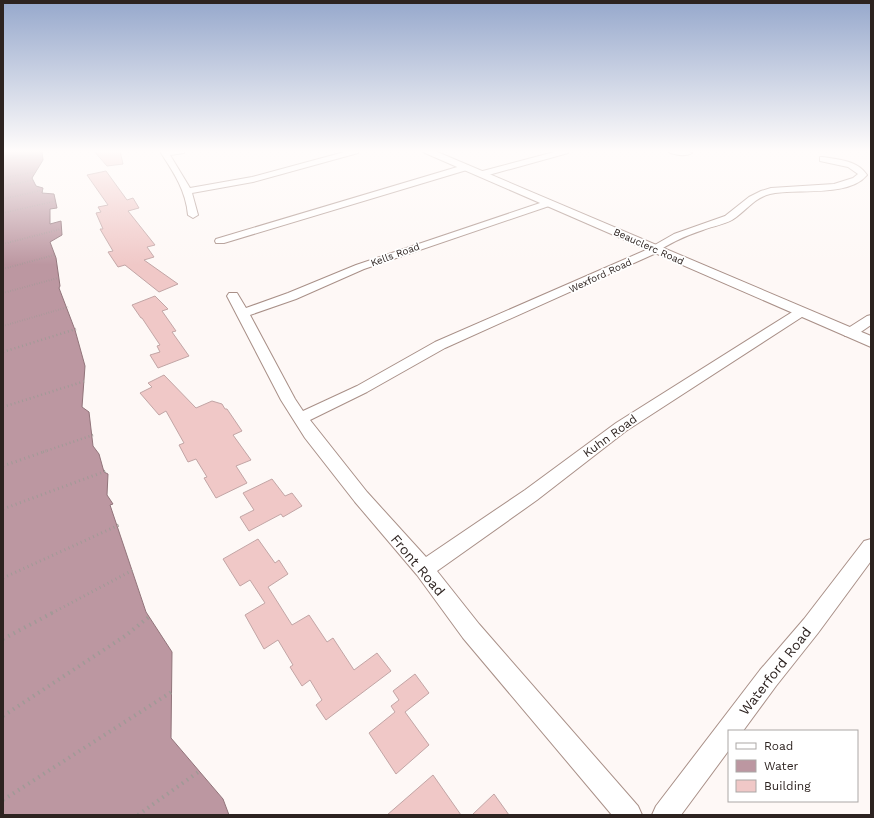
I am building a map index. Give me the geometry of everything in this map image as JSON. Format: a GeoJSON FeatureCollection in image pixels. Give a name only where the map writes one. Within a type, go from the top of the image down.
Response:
{"type":"FeatureCollection","features":[{"type":"Feature","properties":{"kind":"street"},"geometry":{"type":"LineString","coordinates":[[193,215],[193,207],[186,191],[196,189]]}},
{"type":"Feature","properties":{"kind":"street"},"geometry":{"type":"LineString","coordinates":[[220,241],[393,189]]}},
{"type":"Feature","properties":{"kind":"street","name":"Beauclerc Road"},"geometry":{"type":"LineString","coordinates":[[518,189],[871,342]]}},
{"type":"Feature","properties":{"kind":"street","name":"Wexford Road"},"geometry":{"type":"LineString","coordinates":[[301,418],[362,389],[440,345],[650,252],[686,232],[724,220],[757,195],[786,189]]}},
{"type":"Feature","properties":{"kind":"street","name":"Kells Road"},"geometry":{"type":"LineString","coordinates":[[243,313],[292,296],[360,267],[548,202]]}},
{"type":"Feature","properties":{"kind":"street","name":"Front Road"},"geometry":{"type":"LineString","coordinates":[[233,296],[288,400],[311,434],[361,497],[424,569],[471,631],[629,815]]}},
{"type":"Feature","properties":{"kind":"street","name":"Kuhn Road"},"geometry":{"type":"LineString","coordinates":[[424,569],[531,495],[626,423],[684,388],[801,312]]}},
{"type":"Feature","properties":{"kind":"street"},"geometry":{"type":"LineString","coordinates":[[850,333],[871,318]]}},
{"type":"Feature","properties":{"kind":"street","name":"Waterford Road"},"geometry":{"type":"LineString","coordinates":[[729,730],[871,547]]}},
{"type":"Feature","properties":{"kind":"street","name":"Waterford Road"},"geometry":{"type":"LineString","coordinates":[[665,815],[728,731]]}},
{"type":"Feature","properties":{"kind":"path"},"geometry":{"type":"LineString","coordinates":[[3,199],[43,190]]}},
{"type":"Feature","properties":{"kind":"path"},"geometry":{"type":"LineString","coordinates":[[3,213],[56,201]]}},
{"type":"Feature","properties":{"kind":"path"},"geometry":{"type":"LineString","coordinates":[[3,244],[61,229]]}},
{"type":"Feature","properties":{"kind":"path"},"geometry":{"type":"LineString","coordinates":[[3,269],[54,255]]}},
{"type":"Feature","properties":{"kind":"path"},"geometry":{"type":"LineString","coordinates":[[3,293],[58,278]]}},
{"type":"Feature","properties":{"kind":"path"},"geometry":{"type":"LineString","coordinates":[[3,326],[68,307]]}},
{"type":"Feature","properties":{"kind":"path"},"geometry":{"type":"LineString","coordinates":[[3,352],[76,329]]}},
{"type":"Feature","properties":{"kind":"path"},"geometry":{"type":"LineString","coordinates":[[3,407],[84,382]]}},
{"type":"Feature","properties":{"kind":"path"},"geometry":{"type":"LineString","coordinates":[[3,466],[93,435]]}},
{"type":"Feature","properties":{"kind":"path"},"geometry":{"type":"LineString","coordinates":[[3,509],[106,471]]}},
{"type":"Feature","properties":{"kind":"path"},"geometry":{"type":"LineString","coordinates":[[3,578],[119,525]]}},
{"type":"Feature","properties":{"kind":"path"},"geometry":{"type":"LineString","coordinates":[[3,639],[133,570]]}},
{"type":"Feature","properties":{"kind":"path"},"geometry":{"type":"LineString","coordinates":[[3,716],[119,640],[150,616]]}},
{"type":"Feature","properties":{"kind":"path"},"geometry":{"type":"LineString","coordinates":[[3,800],[172,691]]}},
{"type":"Feature","properties":{"kind":"path"},"geometry":{"type":"LineString","coordinates":[[138,815],[201,770]]}},
{"type":"Feature","properties":{"kind":"water"},"geometry":{"type":"Polygon","coordinates":[[[3,189],[43,189],[42,193],[54,194],[57,208],[50,209],[50,224],[61,221],[62,235],[50,242],[56,258],[59,288],[75,330],[85,366],[82,407],[89,412],[93,446],[99,454],[104,472],[108,474],[107,495],[113,504],[110,505],[146,612],[172,652],[171,738],[223,799],[229,815],[3,815],[3,189]]]}},
{"type":"Feature","properties":{"kind":"building"},"geometry":{"type":"Polygon","coordinates":[[[97,189],[119,189],[127,200],[133,198],[139,208],[128,211],[155,245],[147,247],[154,257],[144,260],[178,284],[159,292],[125,265],[118,267],[108,252],[113,251],[100,229],[103,229],[96,213],[101,212],[98,207],[108,205],[97,189]]]}},
{"type":"Feature","properties":{"kind":"building"},"geometry":{"type":"Polygon","coordinates":[[[155,296],[168,309],[162,311],[176,331],[172,332],[189,356],[158,368],[150,355],[160,352],[157,346],[160,345],[132,305],[155,296]]]}},
{"type":"Feature","properties":{"kind":"building"},"geometry":{"type":"Polygon","coordinates":[[[164,375],[196,408],[212,401],[222,404],[225,409],[227,409],[242,431],[233,435],[251,460],[236,466],[247,483],[216,498],[204,478],[207,477],[196,459],[188,462],[179,445],[184,443],[166,411],[159,415],[140,393],[152,387],[148,383],[164,375]]]}},
{"type":"Feature","properties":{"kind":"building"},"geometry":{"type":"Polygon","coordinates":[[[272,479],[285,496],[292,493],[302,506],[283,517],[281,514],[249,531],[240,517],[254,510],[243,493],[272,479]]]}},
{"type":"Feature","properties":{"kind":"building"},"geometry":{"type":"Polygon","coordinates":[[[258,539],[275,563],[279,560],[288,574],[268,587],[292,625],[309,615],[327,642],[333,638],[354,670],[377,653],[391,671],[326,720],[316,705],[322,700],[310,680],[302,686],[290,667],[293,665],[278,640],[264,649],[245,615],[265,603],[250,580],[240,586],[223,559],[258,539]]]}},
{"type":"Feature","properties":{"kind":"building"},"geometry":{"type":"Polygon","coordinates":[[[415,674],[429,693],[405,712],[429,745],[396,774],[369,733],[395,712],[391,706],[399,700],[393,691],[415,674]]]}},
{"type":"Feature","properties":{"kind":"building"},"geometry":{"type":"Polygon","coordinates":[[[433,775],[461,815],[387,815],[433,775]]]}},
{"type":"Feature","properties":{"kind":"building"},"geometry":{"type":"Polygon","coordinates":[[[494,794],[509,815],[472,815],[494,794]]]}}]}
